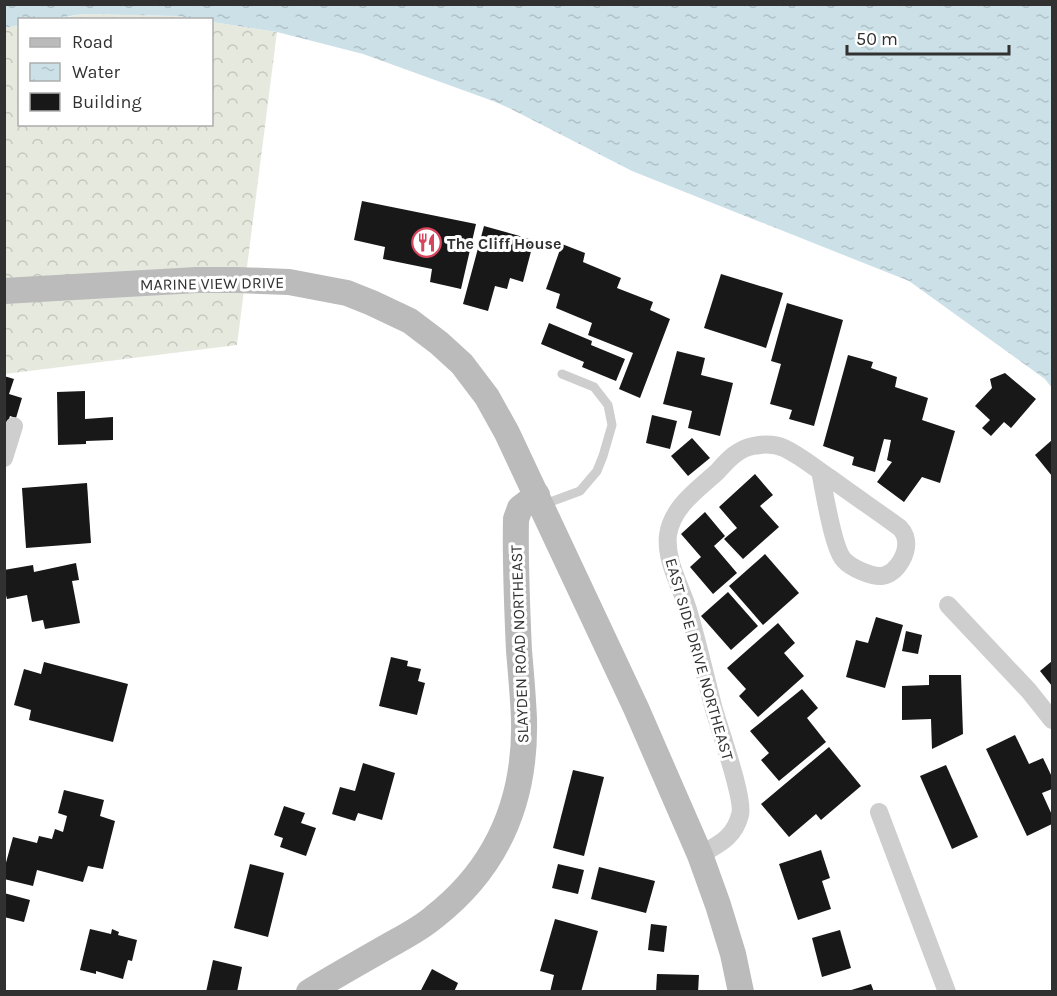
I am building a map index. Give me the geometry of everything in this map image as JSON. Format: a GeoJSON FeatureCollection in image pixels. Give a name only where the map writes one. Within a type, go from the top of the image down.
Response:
{"type":"FeatureCollection","features":[{"type":"Feature","properties":{"kind":"main road","name":"MARINE VIEW DRIVE"},"geometry":{"type":"LineString","coordinates":[[4,291],[197,280],[238,280],[289,282],[347,293],[410,321],[462,364],[487,397],[539,500]]}},
{"type":"Feature","properties":{"kind":"main road"},"geometry":{"type":"LineString","coordinates":[[539,500],[636,708],[700,855],[733,954],[741,992]]}},
{"type":"Feature","properties":{"kind":"main road","name":"SLAYDEN ROAD NORTHEAST"},"geometry":{"type":"LineString","coordinates":[[309,992],[433,918],[470,884],[501,837],[511,812],[522,765],[524,720],[519,644],[516,519],[520,508],[539,500]]}},
{"type":"Feature","properties":{"kind":"street"},"geometry":{"type":"LineString","coordinates":[[4,458],[14,426]]}},
{"type":"Feature","properties":{"kind":"street","name":"EAST SIDE DRIVE NORTHEAST"},"geometry":{"type":"LineString","coordinates":[[700,855],[723,842],[732,833],[741,813],[740,797],[713,708],[689,612],[670,561],[668,534],[675,515],[685,502],[738,452],[759,445],[782,447],[799,456],[900,528],[905,536],[906,548],[903,559],[888,574],[879,576],[867,573],[844,561],[837,549],[820,471]]}},
{"type":"Feature","properties":{"kind":"street"},"geometry":{"type":"LineString","coordinates":[[948,605],[1029,691],[1053,720]]}},
{"type":"Feature","properties":{"kind":"street"},"geometry":{"type":"LineString","coordinates":[[879,812],[947,992]]}},
{"type":"Feature","properties":{"kind":"lane"},"geometry":{"type":"LineString","coordinates":[[539,500],[580,491],[597,471],[612,425],[608,405],[594,387],[562,374]]}},
{"type":"Feature","properties":{"kind":"green space"},"geometry":{"type":"Polygon","coordinates":[[[83,14],[190,18],[62,18],[83,14]]]}},
{"type":"Feature","properties":{"kind":"green space"},"geometry":{"type":"Polygon","coordinates":[[[213,22],[277,32],[237,345],[5,374],[4,28],[18,25],[18,126],[213,126],[213,22]]]}},
{"type":"Feature","properties":{"kind":"water"},"geometry":{"type":"Polygon","coordinates":[[[5,4],[1052,5],[1052,388],[1045,379],[909,281],[632,171],[493,101],[363,54],[277,32],[213,22],[213,18],[83,14],[58,18],[18,18],[18,25],[5,28],[5,4]]]}},
{"type":"Feature","properties":{"kind":"building"},"geometry":{"type":"Polygon","coordinates":[[[362,201],[476,224],[461,289],[430,282],[432,269],[383,259],[385,247],[354,240],[362,201]]]}},
{"type":"Feature","properties":{"kind":"building"},"geometry":{"type":"Polygon","coordinates":[[[484,226],[534,240],[523,282],[510,278],[507,289],[495,286],[488,311],[463,304],[484,226]]]}},
{"type":"Feature","properties":{"kind":"building"},"geometry":{"type":"Polygon","coordinates":[[[562,244],[585,253],[583,262],[621,278],[617,288],[653,302],[650,310],[670,319],[640,398],[619,389],[633,353],[588,335],[592,323],[556,308],[560,294],[546,289],[562,244]]]}},
{"type":"Feature","properties":{"kind":"building"},"geometry":{"type":"Polygon","coordinates":[[[721,274],[783,293],[766,348],[704,328],[721,274]]]}},
{"type":"Feature","properties":{"kind":"building"},"geometry":{"type":"Polygon","coordinates":[[[787,303],[843,320],[814,426],[789,419],[792,410],[770,404],[781,364],[771,361],[787,303]]]}},
{"type":"Feature","properties":{"kind":"building"},"geometry":{"type":"Polygon","coordinates":[[[549,323],[592,341],[591,345],[625,359],[616,381],[582,367],[584,362],[541,344],[549,323]]]}},
{"type":"Feature","properties":{"kind":"building"},"geometry":{"type":"Polygon","coordinates":[[[677,351],[705,358],[701,375],[733,383],[720,436],[688,428],[692,411],[663,404],[677,351]]]}},
{"type":"Feature","properties":{"kind":"building"},"geometry":{"type":"Polygon","coordinates":[[[848,355],[873,362],[871,368],[897,377],[895,387],[928,398],[922,420],[955,431],[940,483],[922,477],[904,502],[877,482],[892,462],[887,460],[891,440],[884,439],[875,472],[852,465],[854,457],[823,446],[848,355]]]}},
{"type":"Feature","properties":{"kind":"building"},"geometry":{"type":"Polygon","coordinates":[[[1005,373],[1036,399],[1011,428],[1004,422],[991,436],[982,428],[990,420],[975,406],[992,388],[990,379],[1005,373]]]}},
{"type":"Feature","properties":{"kind":"building"},"geometry":{"type":"Polygon","coordinates":[[[4,376],[14,379],[9,394],[22,398],[16,418],[10,416],[5,431],[4,376]]]}},
{"type":"Feature","properties":{"kind":"building"},"geometry":{"type":"Polygon","coordinates":[[[85,391],[85,419],[113,417],[113,440],[58,445],[57,392],[85,391]]]}},
{"type":"Feature","properties":{"kind":"building"},"geometry":{"type":"Polygon","coordinates":[[[652,415],[677,421],[670,449],[646,443],[652,415]]]}},
{"type":"Feature","properties":{"kind":"building"},"geometry":{"type":"Polygon","coordinates":[[[692,438],[710,458],[688,476],[671,456],[692,438]]]}},
{"type":"Feature","properties":{"kind":"building"},"geometry":{"type":"Polygon","coordinates":[[[1052,440],[1052,476],[1035,455],[1052,440]]]}},
{"type":"Feature","properties":{"kind":"building"},"geometry":{"type":"Polygon","coordinates":[[[755,474],[773,495],[760,506],[779,527],[743,559],[724,539],[737,528],[719,507],[755,474]]]}},
{"type":"Feature","properties":{"kind":"building"},"geometry":{"type":"Polygon","coordinates":[[[87,483],[91,543],[26,548],[22,488],[87,483]]]}},
{"type":"Feature","properties":{"kind":"building"},"geometry":{"type":"Polygon","coordinates":[[[705,512],[725,536],[714,546],[737,573],[713,594],[690,567],[701,557],[681,534],[705,512]]]}},
{"type":"Feature","properties":{"kind":"building"},"geometry":{"type":"Polygon","coordinates":[[[765,554],[799,593],[763,625],[729,586],[765,554]]]}},
{"type":"Feature","properties":{"kind":"building"},"geometry":{"type":"Polygon","coordinates":[[[76,563],[79,580],[72,581],[80,623],[45,629],[43,620],[32,622],[27,595],[7,599],[4,588],[4,570],[33,565],[34,572],[76,563]]]}},
{"type":"Feature","properties":{"kind":"building"},"geometry":{"type":"Polygon","coordinates":[[[728,592],[758,626],[731,650],[701,616],[728,592]]]}},
{"type":"Feature","properties":{"kind":"building"},"geometry":{"type":"Polygon","coordinates":[[[876,617],[903,625],[885,688],[846,677],[856,640],[868,643],[876,617]]]}},
{"type":"Feature","properties":{"kind":"building"},"geometry":{"type":"Polygon","coordinates":[[[778,623],[795,643],[784,653],[804,676],[758,717],[739,696],[746,689],[727,668],[778,623]]]}},
{"type":"Feature","properties":{"kind":"building"},"geometry":{"type":"Polygon","coordinates":[[[906,631],[922,635],[918,654],[902,651],[906,631]]]}},
{"type":"Feature","properties":{"kind":"building"},"geometry":{"type":"Polygon","coordinates":[[[391,657],[408,661],[407,666],[421,669],[418,681],[425,683],[417,715],[379,706],[391,657]]]}},
{"type":"Feature","properties":{"kind":"building"},"geometry":{"type":"Polygon","coordinates":[[[1052,661],[1052,686],[1040,671],[1052,661]]]}},
{"type":"Feature","properties":{"kind":"building"},"geometry":{"type":"Polygon","coordinates":[[[44,662],[128,684],[113,742],[29,720],[31,710],[14,705],[24,669],[41,674],[44,662]]]}},
{"type":"Feature","properties":{"kind":"building"},"geometry":{"type":"Polygon","coordinates":[[[929,675],[961,675],[963,734],[932,749],[931,719],[902,720],[902,686],[929,685],[929,675]]]}},
{"type":"Feature","properties":{"kind":"building"},"geometry":{"type":"Polygon","coordinates":[[[802,689],[818,708],[807,718],[826,742],[779,781],[761,760],[769,753],[750,731],[802,689]]]}},
{"type":"Feature","properties":{"kind":"building"},"geometry":{"type":"Polygon","coordinates":[[[1015,735],[1029,764],[1043,758],[1052,777],[1052,789],[1042,793],[1052,815],[1052,824],[1027,836],[986,749],[1015,735]]]}},
{"type":"Feature","properties":{"kind":"building"},"geometry":{"type":"Polygon","coordinates":[[[829,747],[861,786],[821,820],[816,814],[789,837],[761,804],[829,747]]]}},
{"type":"Feature","properties":{"kind":"building"},"geometry":{"type":"Polygon","coordinates":[[[363,763],[395,773],[382,820],[358,813],[355,821],[332,814],[340,787],[355,791],[363,763]]]}},
{"type":"Feature","properties":{"kind":"building"},"geometry":{"type":"Polygon","coordinates":[[[946,765],[978,837],[952,849],[920,776],[946,765]]]}},
{"type":"Feature","properties":{"kind":"building"},"geometry":{"type":"Polygon","coordinates":[[[573,770],[604,777],[584,856],[553,848],[573,770]]]}},
{"type":"Feature","properties":{"kind":"building"},"geometry":{"type":"Polygon","coordinates":[[[64,790],[104,800],[100,816],[115,821],[103,869],[88,866],[83,882],[37,870],[33,886],[4,879],[4,870],[13,837],[37,843],[39,836],[52,839],[55,829],[63,832],[67,816],[58,813],[64,790]]]}},
{"type":"Feature","properties":{"kind":"building"},"geometry":{"type":"Polygon","coordinates":[[[284,806],[305,813],[301,823],[316,828],[306,856],[280,847],[283,838],[274,835],[284,806]]]}},
{"type":"Feature","properties":{"kind":"building"},"geometry":{"type":"Polygon","coordinates":[[[821,850],[830,878],[822,881],[831,909],[798,920],[779,864],[821,850]]]}},
{"type":"Feature","properties":{"kind":"building"},"geometry":{"type":"Polygon","coordinates":[[[250,864],[284,873],[268,937],[234,928],[250,864]]]}},
{"type":"Feature","properties":{"kind":"building"},"geometry":{"type":"Polygon","coordinates":[[[558,864],[584,870],[578,894],[552,888],[558,864]]]}},
{"type":"Feature","properties":{"kind":"building"},"geometry":{"type":"Polygon","coordinates":[[[599,867],[655,881],[646,913],[591,899],[599,867]]]}},
{"type":"Feature","properties":{"kind":"building"},"geometry":{"type":"Polygon","coordinates":[[[4,893],[30,900],[24,922],[4,917],[4,893]]]}},
{"type":"Feature","properties":{"kind":"building"},"geometry":{"type":"Polygon","coordinates":[[[555,919],[598,931],[581,992],[550,992],[554,975],[540,971],[555,919]]]}},
{"type":"Feature","properties":{"kind":"building"},"geometry":{"type":"Polygon","coordinates":[[[651,924],[667,926],[664,952],[648,950],[651,924]]]}},
{"type":"Feature","properties":{"kind":"building"},"geometry":{"type":"Polygon","coordinates":[[[90,929],[111,934],[112,929],[119,932],[118,935],[137,940],[132,961],[128,960],[123,979],[96,971],[96,974],[80,970],[90,929]]]}},
{"type":"Feature","properties":{"kind":"building"},"geometry":{"type":"Polygon","coordinates":[[[840,930],[851,968],[822,977],[812,938],[840,930]]]}},
{"type":"Feature","properties":{"kind":"building"},"geometry":{"type":"Polygon","coordinates":[[[213,960],[242,967],[237,992],[206,992],[213,960]]]}},
{"type":"Feature","properties":{"kind":"building"},"geometry":{"type":"Polygon","coordinates":[[[432,969],[458,983],[454,992],[420,992],[432,969]]]}},
{"type":"Feature","properties":{"kind":"building"},"geometry":{"type":"Polygon","coordinates":[[[657,974],[699,975],[698,992],[656,992],[657,974]]]}},
{"type":"Feature","properties":{"kind":"building"},"geometry":{"type":"Polygon","coordinates":[[[871,984],[874,992],[848,992],[848,991],[871,984]]]}},
{"type":"Feature","properties":{"kind":"place","name":"The Cliff House"},"geometry":{"type":"Point","coordinates":[426,243]}}]}
